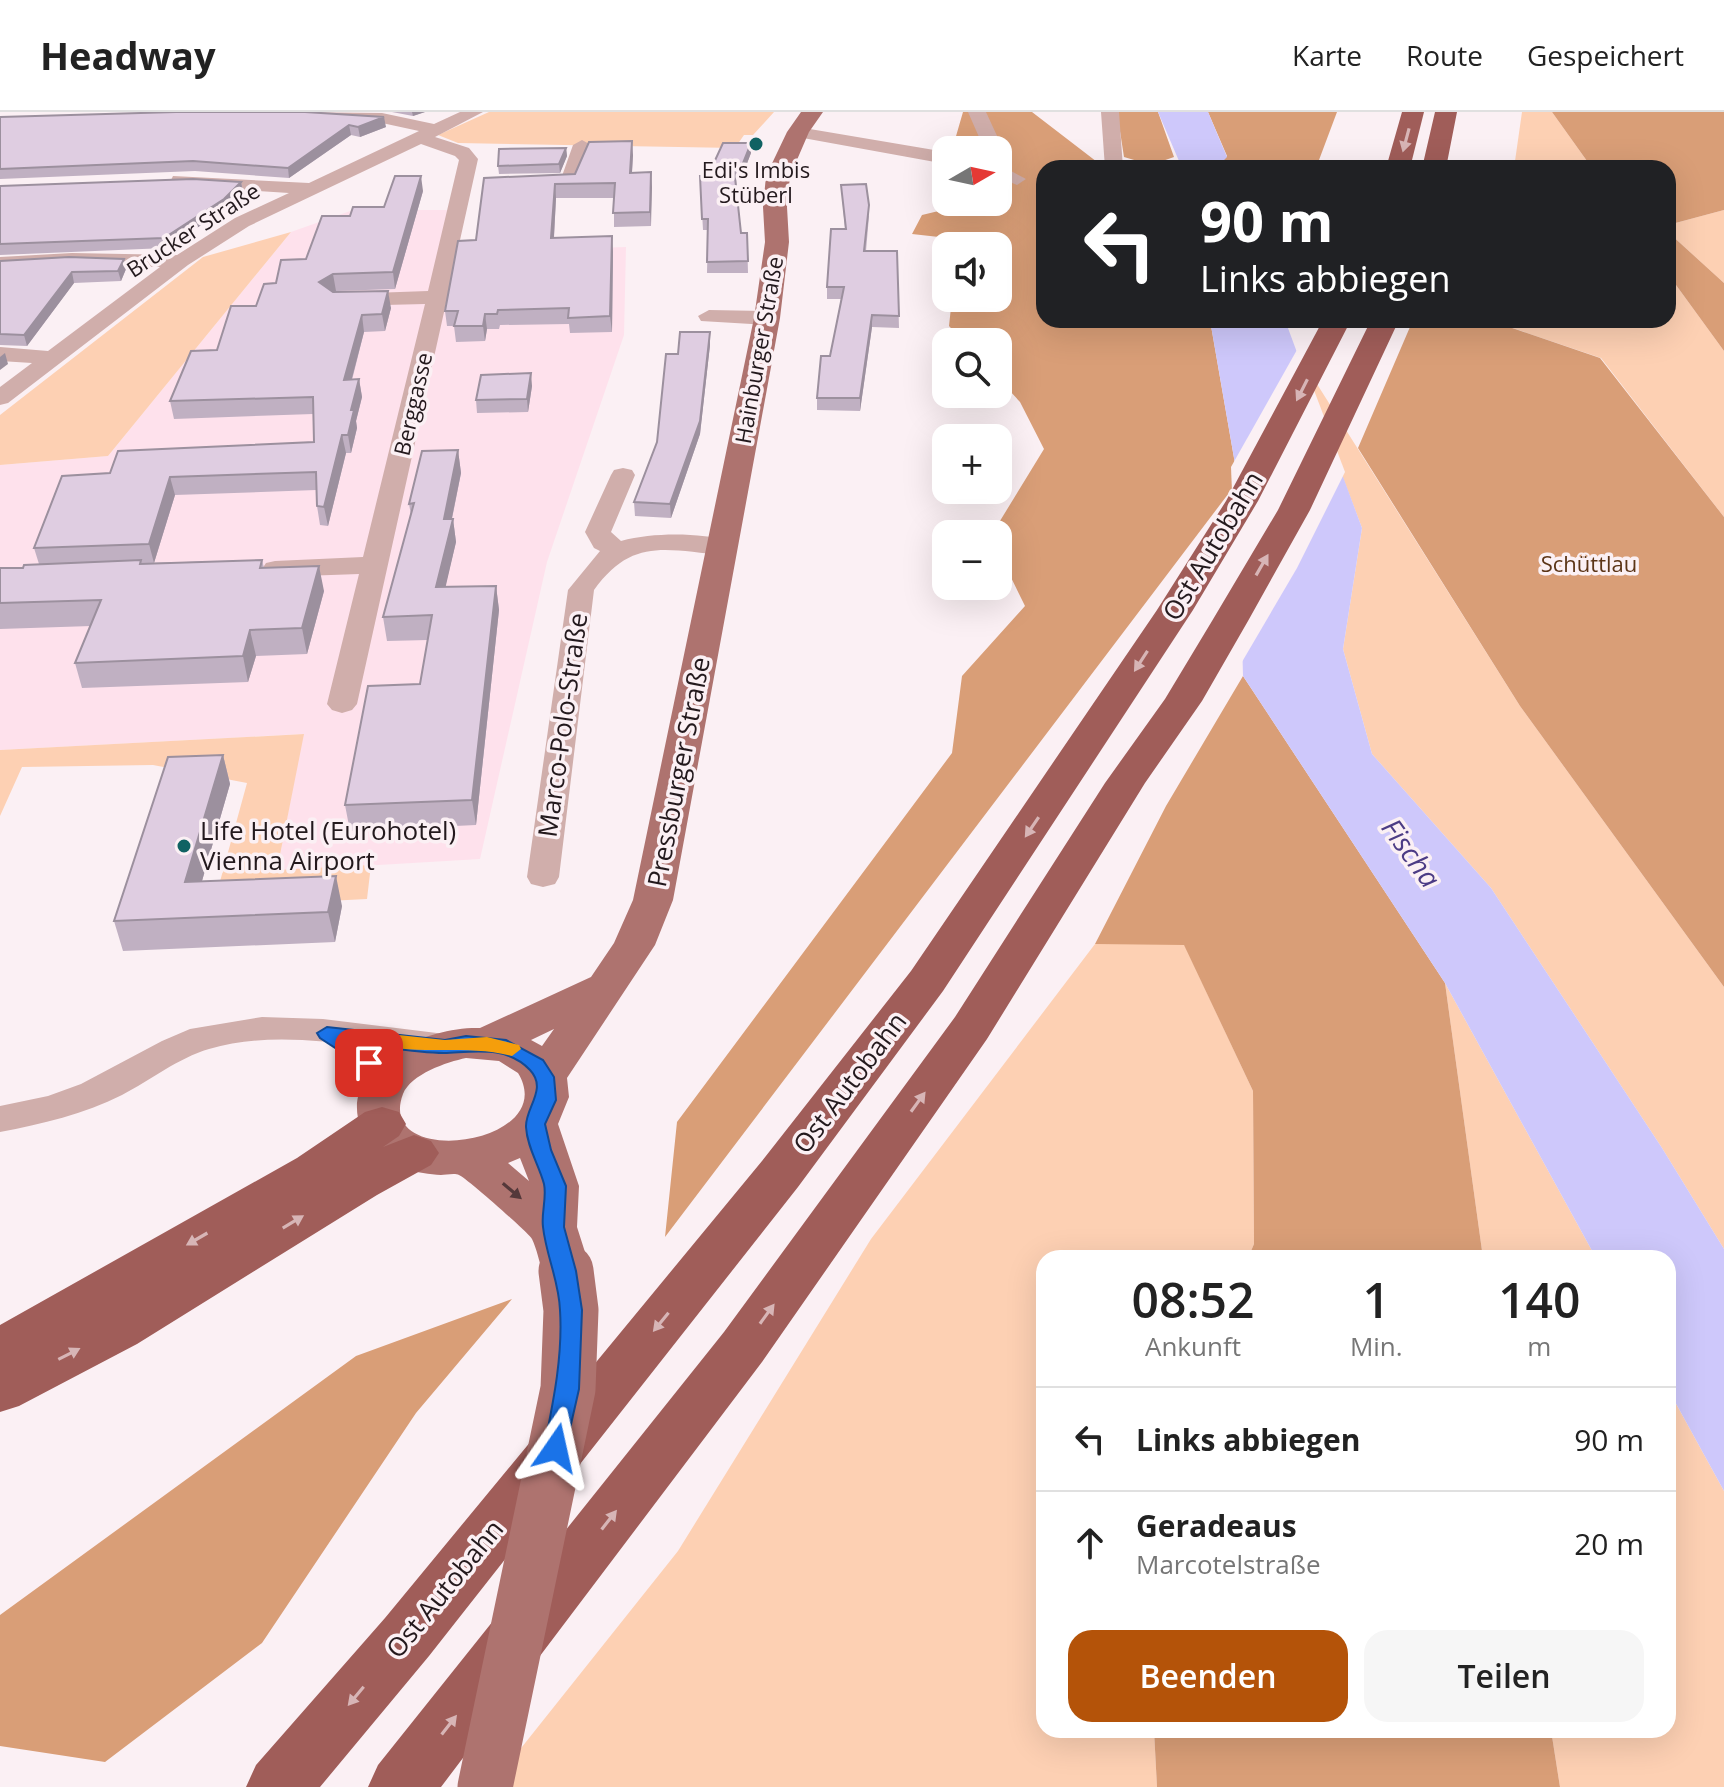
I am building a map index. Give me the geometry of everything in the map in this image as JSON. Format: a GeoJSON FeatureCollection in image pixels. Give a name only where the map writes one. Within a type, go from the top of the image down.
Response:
{"type":"FeatureCollection","features":[{"type":"Feature","properties":{"kind":"highway"},"geometry":{"type":"LineString","coordinates":[[1400,160],[1413,112]]}},
{"type":"Feature","properties":{"kind":"highway"},"geometry":{"type":"LineString","coordinates":[[1436,160],[1446,112]]}},
{"type":"Feature","properties":{"kind":"highway","name":"Ost Autobahn"},"geometry":{"type":"LineString","coordinates":[[279,1787],[407,1637],[780,1174],[927,981],[1076,762],[1242,501],[1333,328]]}},
{"type":"Feature","properties":{"kind":"highway","name":"Ost Autobahn"},"geometry":{"type":"LineString","coordinates":[[401,1787],[743,1347],[971,1028],[1125,783],[1183,701],[1294,510],[1381,328]]}},
{"type":"Feature","properties":{"kind":"highway"},"geometry":{"type":"LineString","coordinates":[[0,1349],[43,1328],[315,1171],[395,1119]]}},
{"type":"Feature","properties":{"kind":"highway"},"geometry":{"type":"LineString","coordinates":[[0,1390],[118,1329],[395,1119]]}},
{"type":"Feature","properties":{"kind":"main road","name":"Hainburger Straße"},"geometry":{"type":"LineString","coordinates":[[724,547],[767,318],[777,242],[775,207],[778,176],[805,122]]}},
{"type":"Feature","properties":{"kind":"main road","name":"Pressburger Straße"},"geometry":{"type":"LineString","coordinates":[[544,1077],[634,945],[653,900],[724,547]]}},
{"type":"Feature","properties":{"kind":"main road","name":"Pressburger Straße"},"geometry":{"type":"LineString","coordinates":[[466,1045],[605,987]]}},
{"type":"Feature","properties":{"kind":"main road"},"geometry":{"type":"LineString","coordinates":[[466,1045],[523,1054],[536,1064],[544,1077],[546,1100],[535,1124],[507,1145],[470,1158],[450,1159],[395,1119],[405,1065],[466,1045]]}},
{"type":"Feature","properties":{"kind":"main road"},"geometry":{"type":"LineString","coordinates":[[485,1787],[568,1389],[571,1310],[560,1249],[555,1186],[535,1124]]}},
{"type":"Feature","properties":{"kind":"main road"},"geometry":{"type":"LineString","coordinates":[[470,1158],[560,1249]]}},
{"type":"Feature","properties":{"kind":"street"},"geometry":{"type":"LineString","coordinates":[[284,112],[382,118],[425,133]]}},
{"type":"Feature","properties":{"kind":"street","name":"Brucker Straße"},"geometry":{"type":"LineString","coordinates":[[0,398],[181,261],[242,222],[308,188],[474,112]]}},
{"type":"Feature","properties":{"kind":"street"},"geometry":{"type":"LineString","coordinates":[[977,112],[988,136]]}},
{"type":"Feature","properties":{"kind":"street"},"geometry":{"type":"LineString","coordinates":[[1110,112],[1113,160]]}},
{"type":"Feature","properties":{"kind":"street"},"geometry":{"type":"LineString","coordinates":[[805,122],[932,154]]}},
{"type":"Feature","properties":{"kind":"street","name":"Berggasse"},"geometry":{"type":"LineString","coordinates":[[342,704],[438,297],[472,184],[469,159],[462,152],[425,133]]}},
{"type":"Feature","properties":{"kind":"street"},"geometry":{"type":"LineString","coordinates":[[510,183],[569,181],[582,145]]}},
{"type":"Feature","properties":{"kind":"street"},"geometry":{"type":"LineString","coordinates":[[1012,177],[1017,179]]}},
{"type":"Feature","properties":{"kind":"street"},"geometry":{"type":"LineString","coordinates":[[165,181],[238,182],[308,188]]}},
{"type":"Feature","properties":{"kind":"street"},"geometry":{"type":"LineString","coordinates":[[0,263],[72,259],[181,261]]}},
{"type":"Feature","properties":{"kind":"street"},"geometry":{"type":"LineString","coordinates":[[336,300],[438,297]]}},
{"type":"Feature","properties":{"kind":"street"},"geometry":{"type":"LineString","coordinates":[[709,316],[767,318]]}},
{"type":"Feature","properties":{"kind":"street"},"geometry":{"type":"LineString","coordinates":[[0,354],[53,358]]}},
{"type":"Feature","properties":{"kind":"street"},"geometry":{"type":"LineString","coordinates":[[623,475],[598,532],[603,542],[619,551],[655,542],[724,547]]}},
{"type":"Feature","properties":{"kind":"street","name":"Marco-Polo-Straße"},"geometry":{"type":"LineString","coordinates":[[543,877],[581,590],[605,559],[619,551]]}},
{"type":"Feature","properties":{"kind":"street"},"geometry":{"type":"LineString","coordinates":[[252,570],[374,565]]}},
{"type":"Feature","properties":{"kind":"street"},"geometry":{"type":"LineString","coordinates":[[0,1119],[33,1113],[94,1093],[160,1056],[200,1039],[246,1028],[288,1027],[466,1045]]}},
{"type":"Feature","properties":{"kind":"street"},"geometry":{"type":"LineString","coordinates":[[327,1033],[395,1119]]}},
{"type":"Feature","properties":{"kind":"shaded area"},"geometry":{"type":"Polygon","coordinates":[[[489,112],[774,112],[753,135],[744,135],[735,148],[458,143],[438,135],[489,112]]]}},
{"type":"Feature","properties":{"kind":"shaded area"},"geometry":{"type":"Polygon","coordinates":[[[1522,112],[1552,112],[1586,160],[1515,160],[1522,112]]]}},
{"type":"Feature","properties":{"kind":"shaded area"},"geometry":{"type":"Polygon","coordinates":[[[353,210],[447,210],[448,253],[626,247],[624,335],[547,562],[480,859],[277,871],[303,734],[0,750],[0,465],[108,456],[291,232],[353,210]]]}},
{"type":"Feature","properties":{"kind":"shaded area"},"geometry":{"type":"Polygon","coordinates":[[[1724,210],[1724,283],[1676,239],[1676,223],[1724,210]]]}},
{"type":"Feature","properties":{"kind":"shaded area"},"geometry":{"type":"Polygon","coordinates":[[[291,232],[108,456],[0,465],[0,415],[203,257],[291,232]]]}},
{"type":"Feature","properties":{"kind":"shaded area"},"geometry":{"type":"Polygon","coordinates":[[[1676,285],[1724,351],[1724,517],[1601,358],[1513,328],[1676,328],[1676,285]]]}},
{"type":"Feature","properties":{"kind":"shaded area"},"geometry":{"type":"Polygon","coordinates":[[[1293,346],[1520,706],[1724,987],[1724,1249],[1662,1148],[1491,888],[1372,754],[1343,649],[1362,528],[1293,346]]]}},
{"type":"Feature","properties":{"kind":"shaded area"},"geometry":{"type":"Polygon","coordinates":[[[304,734],[277,870],[371,865],[367,899],[213,907],[247,783],[153,765],[22,767],[0,816],[0,750],[304,734]]]}},
{"type":"Feature","properties":{"kind":"shaded area"},"geometry":{"type":"Polygon","coordinates":[[[1095,944],[1184,944],[1253,1091],[1254,1244],[1251,1250],[1036,1250],[1036,1738],[1154,1738],[1157,1787],[490,1787],[678,1551],[871,1239],[1095,944]]]}},
{"type":"Feature","properties":{"kind":"shaded area"},"geometry":{"type":"Polygon","coordinates":[[[1445,983],[1592,1250],[1482,1250],[1445,983]]]}},
{"type":"Feature","properties":{"kind":"shaded area"},"geometry":{"type":"Polygon","coordinates":[[[1676,1404],[1724,1491],[1724,1787],[1560,1787],[1552,1738],[1676,1738],[1676,1404]]]}},
{"type":"Feature","properties":{"kind":"green space"},"geometry":{"type":"Polygon","coordinates":[[[963,112],[1032,112],[1094,160],[1036,160],[1036,328],[1211,328],[1238,481],[665,1237],[677,1122],[952,753],[962,676],[1025,606],[1012,580],[1012,520],[1001,520],[1044,449],[1020,402],[1012,393],[1012,328],[949,326],[950,312],[1012,312],[1012,232],[932,232],[932,236],[912,234],[922,215],[932,213],[932,216],[1012,216],[1012,136],[956,136],[963,112]]]}},
{"type":"Feature","properties":{"kind":"green space"},"geometry":{"type":"Polygon","coordinates":[[[1117,112],[1158,112],[1174,157],[1134,160],[1124,157],[1117,112]]]}},
{"type":"Feature","properties":{"kind":"green space"},"geometry":{"type":"Polygon","coordinates":[[[1208,112],[1337,112],[1319,160],[1223,160],[1227,156],[1208,112]]]}},
{"type":"Feature","properties":{"kind":"green space"},"geometry":{"type":"Polygon","coordinates":[[[1552,112],[1724,112],[1724,210],[1676,223],[1676,160],[1586,160],[1552,112]]]}},
{"type":"Feature","properties":{"kind":"green space"},"geometry":{"type":"Polygon","coordinates":[[[1676,239],[1724,283],[1724,351],[1676,285],[1676,239]]]}},
{"type":"Feature","properties":{"kind":"green space","name":"Schüttlau"},"geometry":{"type":"Polygon","coordinates":[[[1410,328],[1512,328],[1600,358],[1724,517],[1724,987],[1520,706],[1358,448],[1410,328]]]}},
{"type":"Feature","properties":{"kind":"green space"},"geometry":{"type":"Polygon","coordinates":[[[1243,676],[1445,983],[1482,1250],[1251,1250],[1254,1244],[1253,1091],[1184,945],[1095,944],[1166,806],[1243,676]]]}},
{"type":"Feature","properties":{"kind":"green space"},"geometry":{"type":"Polygon","coordinates":[[[512,1299],[416,1413],[262,1643],[105,1762],[0,1746],[0,1615],[356,1356],[512,1299]]]}},
{"type":"Feature","properties":{"kind":"green space"},"geometry":{"type":"Polygon","coordinates":[[[1154,1738],[1552,1738],[1560,1787],[1157,1787],[1154,1738]]]}},
{"type":"Feature","properties":{"kind":"water"},"geometry":{"type":"Polygon","coordinates":[[[1158,112],[1208,112],[1227,157],[1224,160],[1179,160],[1158,112]]]}},
{"type":"Feature","properties":{"kind":"water","name":"Fischa"},"geometry":{"type":"Polygon","coordinates":[[[1211,328],[1288,328],[1362,528],[1343,649],[1372,754],[1491,888],[1662,1148],[1724,1249],[1724,1491],[1676,1404],[1676,1250],[1592,1250],[1445,983],[1243,676],[1238,481],[1211,328]]]}},
{"type":"Feature","properties":{"kind":"pier"},"geometry":{"type":"Polygon","coordinates":[[[1298,348],[1345,472],[1297,568],[1239,667],[1231,467],[1298,348]]]}},
{"type":"Feature","properties":{"kind":"building"},"geometry":{"type":"Polygon","coordinates":[[[305,112],[384,117],[358,127],[349,125],[288,168],[193,161],[0,169],[0,117],[305,112]]]}},
{"type":"Feature","properties":{"kind":"building"},"geometry":{"type":"Polygon","coordinates":[[[632,141],[630,173],[651,172],[650,212],[613,213],[615,183],[555,184],[551,238],[612,236],[610,316],[568,318],[569,308],[498,310],[497,314],[485,314],[483,326],[454,326],[458,311],[445,311],[458,241],[476,240],[484,178],[575,174],[589,142],[632,141]]]}},
{"type":"Feature","properties":{"kind":"building"},"geometry":{"type":"Polygon","coordinates":[[[723,143],[751,143],[741,168],[734,168],[741,233],[747,233],[748,261],[707,262],[708,219],[702,219],[700,176],[705,176],[704,167],[712,167],[723,143]]]}},
{"type":"Feature","properties":{"kind":"building"},"geometry":{"type":"Polygon","coordinates":[[[566,148],[559,164],[498,166],[499,149],[566,148]]]}},
{"type":"Feature","properties":{"kind":"building"},"geometry":{"type":"Polygon","coordinates":[[[395,176],[421,176],[393,272],[333,274],[319,282],[333,292],[388,291],[382,314],[362,315],[344,380],[359,379],[351,410],[354,410],[348,435],[342,435],[324,507],[317,506],[316,472],[170,477],[149,544],[34,548],[62,476],[110,473],[118,451],[314,442],[313,397],[170,401],[191,351],[217,350],[231,306],[256,306],[264,284],[276,283],[281,260],[306,259],[322,216],[350,216],[353,207],[384,207],[395,176]]]}},
{"type":"Feature","properties":{"kind":"building"},"geometry":{"type":"Polygon","coordinates":[[[193,179],[241,182],[224,199],[164,238],[0,244],[0,186],[193,179]]]}},
{"type":"Feature","properties":{"kind":"building"},"geometry":{"type":"Polygon","coordinates":[[[866,184],[869,205],[864,251],[897,251],[899,316],[872,315],[860,398],[817,398],[821,356],[830,356],[844,287],[827,287],[831,229],[846,229],[841,185],[866,184]]]}},
{"type":"Feature","properties":{"kind":"building"},"geometry":{"type":"Polygon","coordinates":[[[69,257],[124,259],[118,271],[72,272],[24,335],[0,334],[0,261],[69,257]]]}},
{"type":"Feature","properties":{"kind":"building"},"geometry":{"type":"Polygon","coordinates":[[[680,332],[710,332],[700,421],[670,504],[634,502],[657,442],[666,354],[678,354],[680,332]]]}},
{"type":"Feature","properties":{"kind":"building"},"geometry":{"type":"Polygon","coordinates":[[[531,373],[527,399],[476,400],[481,375],[531,373]]]}},
{"type":"Feature","properties":{"kind":"building"},"geometry":{"type":"Polygon","coordinates":[[[458,450],[444,519],[453,519],[436,587],[496,586],[472,800],[345,805],[368,686],[420,684],[432,615],[383,617],[414,503],[409,504],[422,451],[458,450]]]}},
{"type":"Feature","properties":{"kind":"building"},"geometry":{"type":"Polygon","coordinates":[[[141,560],[140,564],[262,560],[260,568],[319,566],[302,628],[250,630],[243,656],[75,663],[101,600],[0,603],[0,568],[141,560]]]}},
{"type":"Feature","properties":{"kind":"building"},"geometry":{"type":"Polygon","coordinates":[[[223,755],[185,882],[336,876],[328,912],[114,921],[168,757],[223,755]]]}},
{"type":"Feature","properties":{"kind":"slow traffic"},"geometry":{"type":"LineString","coordinates":[[380,1039],[445,1046],[487,1043],[512,1049]]}},
{"type":"Feature","properties":{"kind":"place","name":"Edi's Imbis Stüberl"},"geometry":{"type":"Point","coordinates":[756,144]}},
{"type":"Feature","properties":{"kind":"place","name":"Life Hotel (Eurohotel) Vienna Airport"},"geometry":{"type":"Point","coordinates":[184,846]}},
{"type":"Feature","properties":{"kind":"route"},"geometry":{"type":"LineString","coordinates":[[369,1063],[327,1033],[445,1046],[487,1043],[523,1054],[536,1064],[544,1077],[546,1100],[535,1124],[555,1186],[553,1227],[566,1271],[571,1310],[568,1389],[556,1448]]}}]}
